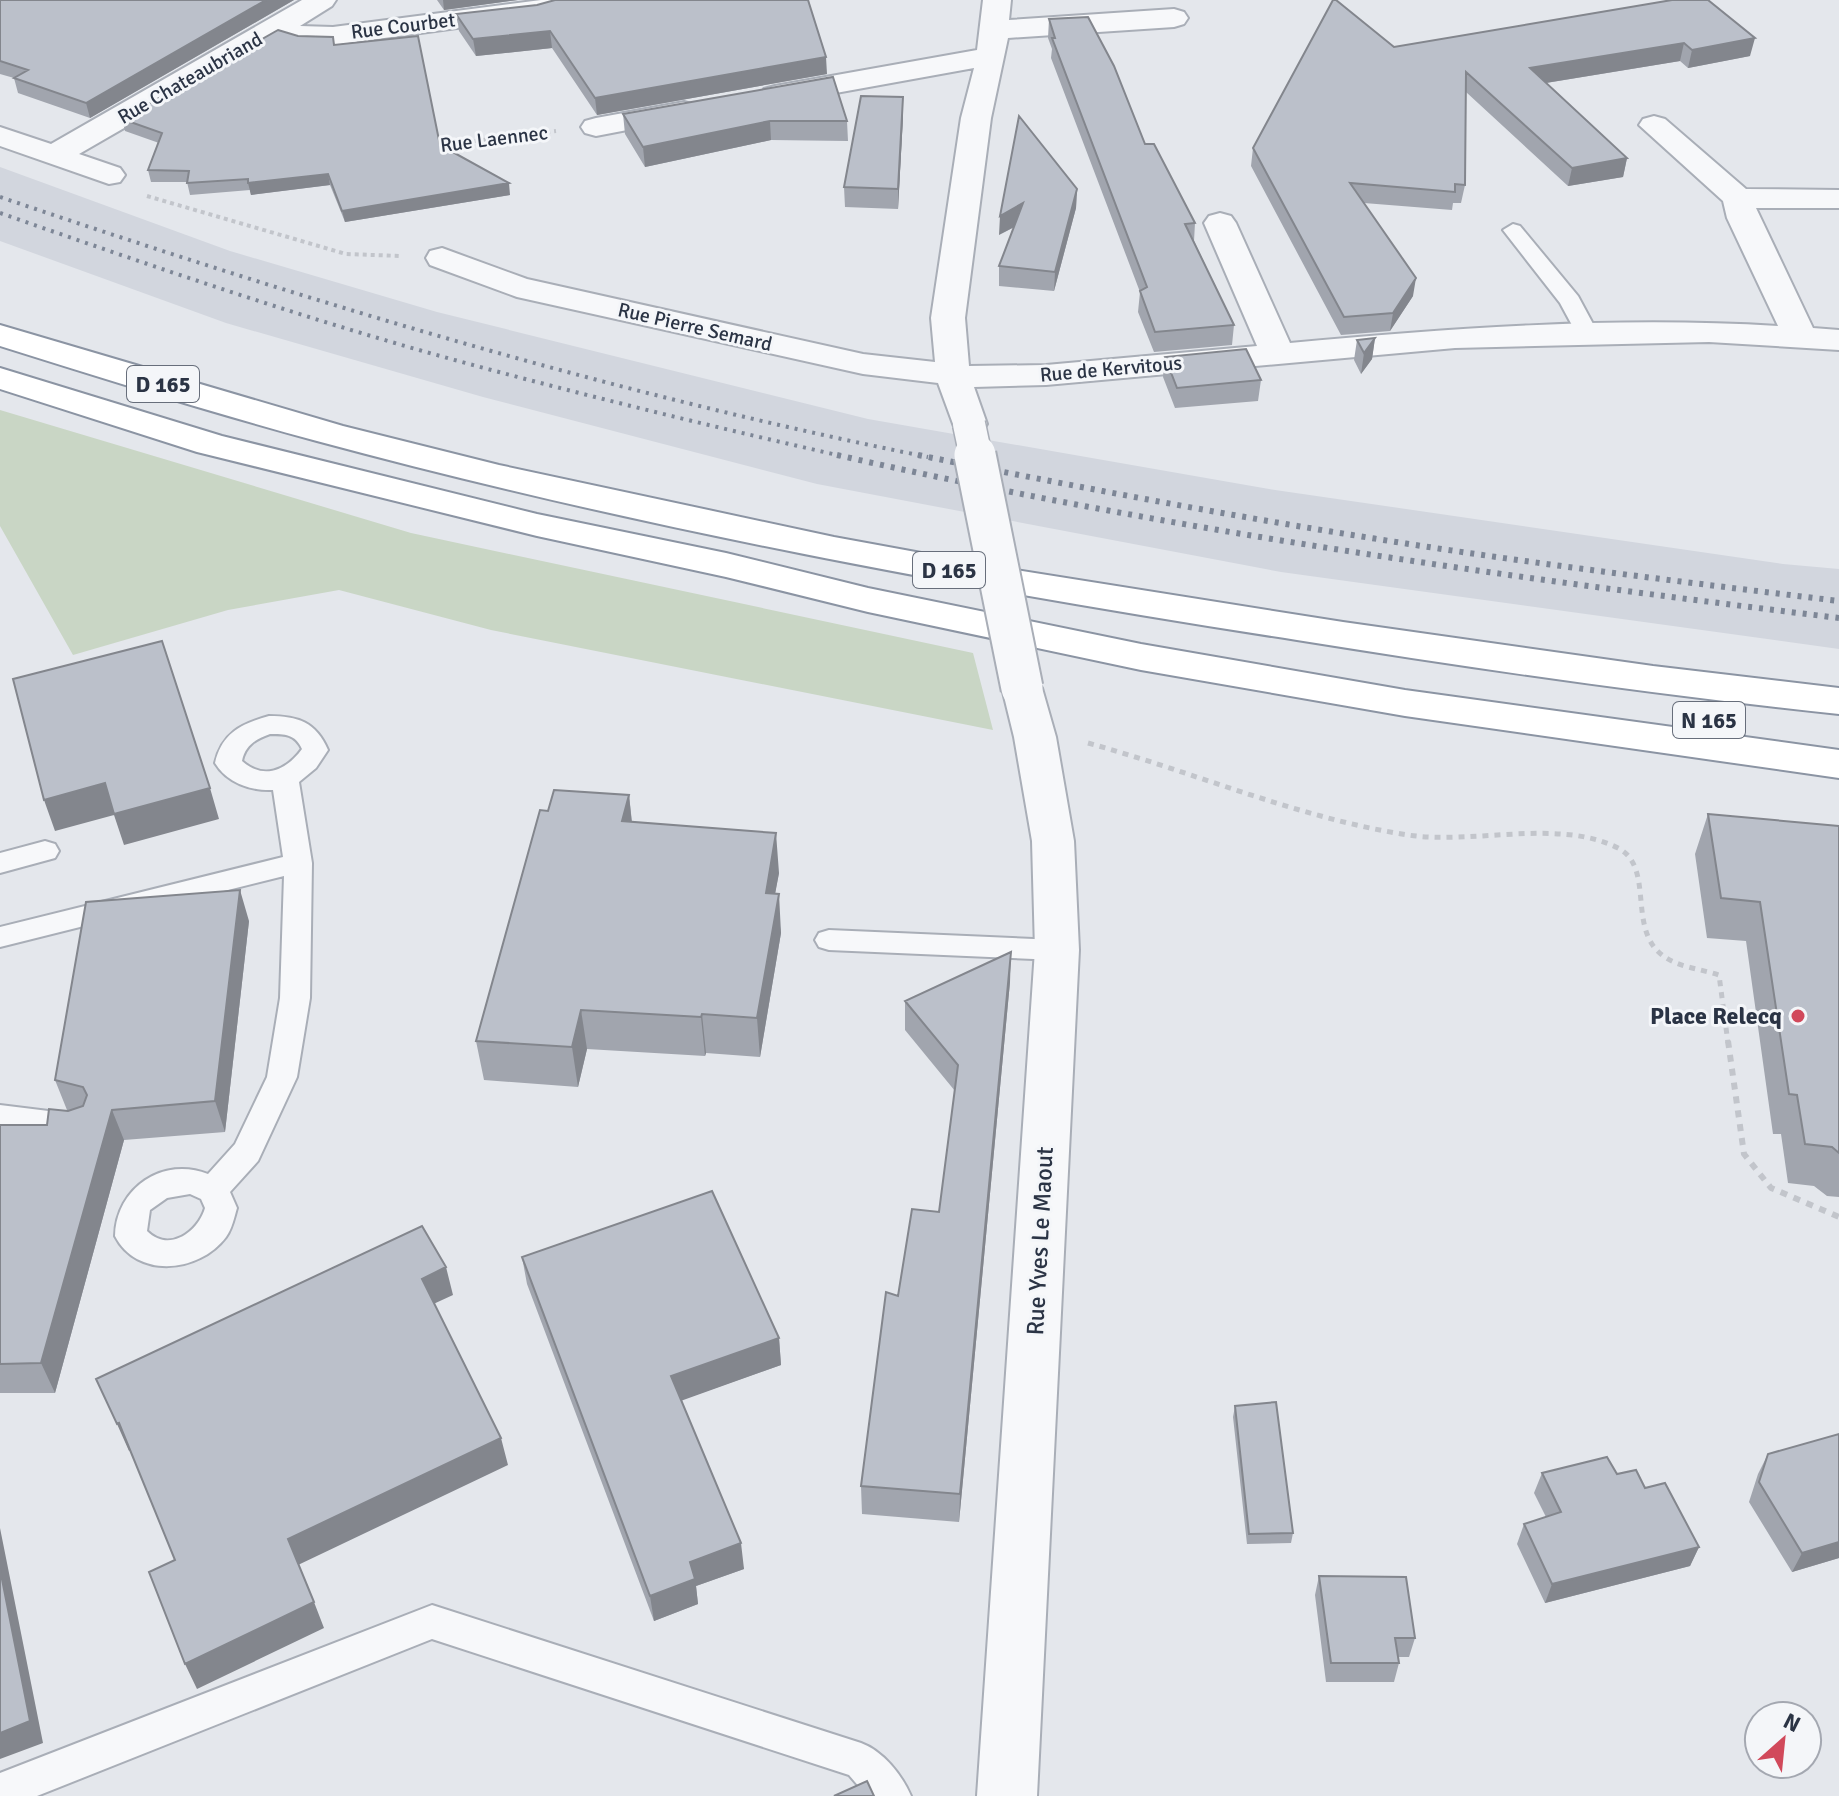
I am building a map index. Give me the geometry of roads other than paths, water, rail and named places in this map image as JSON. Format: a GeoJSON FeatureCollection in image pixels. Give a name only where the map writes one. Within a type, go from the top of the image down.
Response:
{"type":"FeatureCollection","features":[{"type":"Feature","properties":{"kind":"highway","name":"D 165"},"geometry":{"type":"LineString","coordinates":[[0,335],[326,431],[567,492],[822,547],[1582,687]]}},
{"type":"Feature","properties":{"kind":"highway","name":"D 165"},"geometry":{"type":"LineString","coordinates":[[0,378],[210,444],[537,525],[726,565],[1375,676],[1582,687]]}},
{"type":"Feature","properties":{"kind":"highway"},"geometry":{"type":"LineString","coordinates":[[726,565],[868,600],[1141,657],[1405,703],[1839,764]]}},
{"type":"Feature","properties":{"kind":"highway","name":"N 165"},"geometry":{"type":"LineString","coordinates":[[1582,687],[1826,699]]}},
{"type":"Feature","properties":{"kind":"highway","name":"N 165"},"geometry":{"type":"LineString","coordinates":[[1582,687],[1839,736]]}},
{"type":"Feature","properties":{"kind":"street","name":"Rue Chateaubriand"},"geometry":{"type":"LineString","coordinates":[[56,154],[322,0]]}},
{"type":"Feature","properties":{"kind":"street","name":"Rue Courbet"},"geometry":{"type":"LineString","coordinates":[[277,28],[300,35],[333,36],[552,7],[575,0]]}},
{"type":"Feature","properties":{"kind":"street"},"geometry":{"type":"LineString","coordinates":[[752,99],[971,59],[994,30],[1174,18]]}},
{"type":"Feature","properties":{"kind":"street"},"geometry":{"type":"LineString","coordinates":[[953,375],[948,318],[952,278],[976,118],[994,30]]}},
{"type":"Feature","properties":{"kind":"street"},"geometry":{"type":"LineString","coordinates":[[596,127],[705,107]]}},
{"type":"Feature","properties":{"kind":"street"},"geometry":{"type":"LineString","coordinates":[[1654,125],[1738,198],[1743,218],[1802,340]]}},
{"type":"Feature","properties":{"kind":"street"},"geometry":{"type":"LineString","coordinates":[[0,136],[109,175]]}},
{"type":"Feature","properties":{"kind":"street"},"geometry":{"type":"LineString","coordinates":[[1738,198],[1839,199]]}},
{"type":"Feature","properties":{"kind":"street"},"geometry":{"type":"LineString","coordinates":[[1220,223],[1278,355]]}},
{"type":"Feature","properties":{"kind":"street","name":"Rue Pierre Semard"},"geometry":{"type":"LineString","coordinates":[[442,258],[517,287],[863,364],[953,375]]}},
{"type":"Feature","properties":{"kind":"street","name":"Rue de Kervitous"},"geometry":{"type":"LineString","coordinates":[[953,375],[1046,375],[1455,338],[1709,332],[1839,340]]}},
{"type":"Feature","properties":{"kind":"street","name":"Rue Yves Le Maout"},"geometry":{"type":"LineString","coordinates":[[953,375],[969,424],[1022,688],[1035,737],[1053,841],[1057,950],[1007,1796]]}},
{"type":"Feature","properties":{"kind":"lane"},"geometry":{"type":"LineString","coordinates":[[1513,230],[1570,301],[1588,335]]}},
{"type":"Feature","properties":{"kind":"lane"},"geometry":{"type":"LineString","coordinates":[[213,1190],[247,1152],[282,1077],[295,998],[298,863],[285,778]]}},
{"type":"Feature","properties":{"kind":"lane"},"geometry":{"type":"LineString","coordinates":[[0,863],[45,851]]}},
{"type":"Feature","properties":{"kind":"lane"},"geometry":{"type":"LineString","coordinates":[[0,937],[298,863]]}},
{"type":"Feature","properties":{"kind":"lane"},"geometry":{"type":"LineString","coordinates":[[829,940],[1057,950]]}},
{"type":"Feature","properties":{"kind":"lane"},"geometry":{"type":"LineString","coordinates":[[0,1117],[81,1127]]}},
{"type":"Feature","properties":{"kind":"lane"},"geometry":{"type":"LineString","coordinates":[[0,1792],[432,1622],[861,1761],[892,1796]]}},
{"type":"Feature","properties":{"kind":"railway"},"geometry":{"type":"LineString","coordinates":[[0,197],[229,272],[460,342],[692,404],[925,456]]}},
{"type":"Feature","properties":{"kind":"railway"},"geometry":{"type":"LineString","coordinates":[[0,213],[224,290],[394,343],[599,398],[844,456]]}},
{"type":"Feature","properties":{"kind":"railway"},"geometry":{"type":"LineString","coordinates":[[837,455],[844,456]]}},
{"type":"Feature","properties":{"kind":"railway"},"geometry":{"type":"LineString","coordinates":[[918,455],[925,456]]}},
{"type":"Feature","properties":{"kind":"railway"},"geometry":{"type":"LineString","coordinates":[[844,456],[1211,529],[1587,586],[1839,618]]}},
{"type":"Feature","properties":{"kind":"railway"},"geometry":{"type":"LineString","coordinates":[[925,456],[1144,499],[1371,538],[1546,564],[1839,601]]}},
{"type":"Feature","properties":{"kind":"place","name":"Place Relecq"},"geometry":{"type":"Point","coordinates":[1798,1016]}}]}
